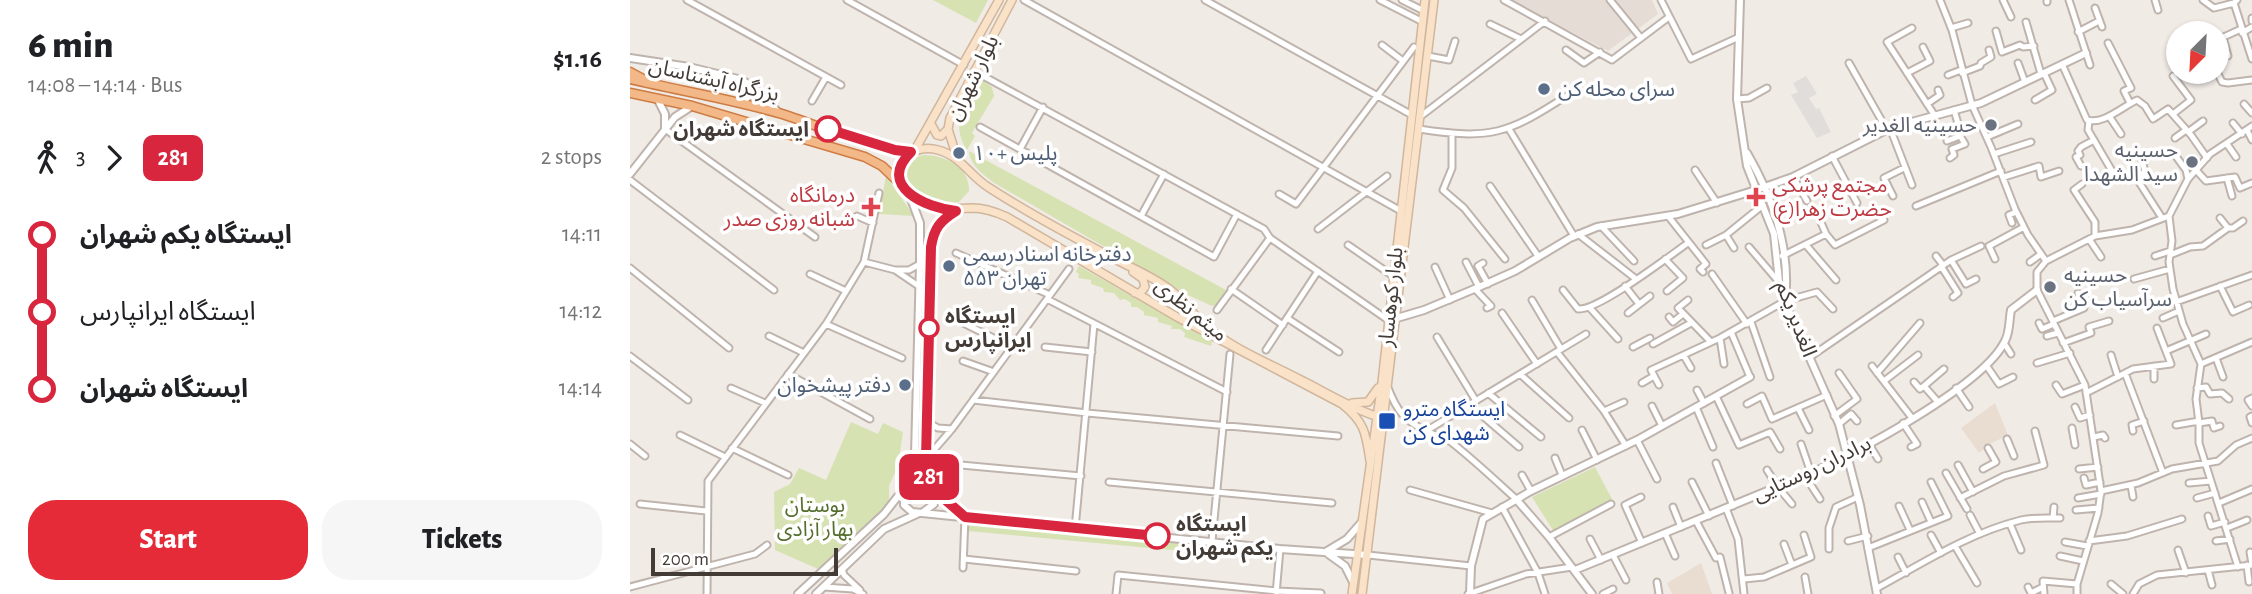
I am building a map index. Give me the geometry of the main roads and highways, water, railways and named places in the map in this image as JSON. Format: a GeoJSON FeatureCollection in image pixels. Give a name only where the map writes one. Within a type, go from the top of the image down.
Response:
{"type":"FeatureCollection","features":[{"type":"Feature","properties":{"kind":"highway"},"geometry":{"type":"LineString","coordinates":[[630,72],[652,84]]}},
{"type":"Feature","properties":{"kind":"highway","name":"بزرگراه آبشناسان"},"geometry":{"type":"LineString","coordinates":[[630,79],[696,92],[778,113],[878,145],[913,150]]}},
{"type":"Feature","properties":{"kind":"highway","name":"بزرگراه آبشناسان"},"geometry":{"type":"LineString","coordinates":[[630,93],[692,106],[874,160],[907,191]]}},
{"type":"Feature","properties":{"kind":"highway"},"geometry":{"type":"LineString","coordinates":[[874,160],[883,155],[878,145]]}},
{"type":"Feature","properties":{"kind":"main road","name":"بلوار شهران"},"geometry":{"type":"LineString","coordinates":[[907,191],[900,171],[902,162],[931,124],[999,0]]}},
{"type":"Feature","properties":{"kind":"main road","name":"بلوار شهران"},"geometry":{"type":"LineString","coordinates":[[957,158],[948,129],[954,108],[1012,0]]}},
{"type":"Feature","properties":{"kind":"main road","name":"بلوار کوهسار"},"geometry":{"type":"LineString","coordinates":[[1362,594],[1385,419],[1385,385],[1392,319],[1419,129],[1416,115],[1425,0]]}},
{"type":"Feature","properties":{"kind":"main road","name":"بلوار کوهسار"},"geometry":{"type":"LineString","coordinates":[[1392,319],[1401,211],[1434,0]]}},
{"type":"Feature","properties":{"kind":"main road"},"geometry":{"type":"LineString","coordinates":[[931,124],[937,135],[941,136],[948,129]]}},
{"type":"Feature","properties":{"kind":"main road"},"geometry":{"type":"LineString","coordinates":[[913,150],[939,150],[957,158]]}},
{"type":"Feature","properties":{"kind":"main road","name":"میثم نظری"},"geometry":{"type":"LineString","coordinates":[[957,158],[987,187],[1171,289],[1192,308],[1206,326],[1228,341],[1343,401],[1385,419]]}},
{"type":"Feature","properties":{"kind":"main road","name":"میثم نظری"},"geometry":{"type":"LineString","coordinates":[[907,191],[932,207],[956,211],[981,209],[1007,217],[1134,293],[1342,404],[1360,421],[1365,430],[1370,461]]}},
{"type":"Feature","properties":{"kind":"main road"},"geometry":{"type":"LineString","coordinates":[[1118,261],[1143,279],[1143,290],[1134,293]]}},
{"type":"Feature","properties":{"kind":"main road","name":"بلوار کوهسار"},"geometry":{"type":"LineString","coordinates":[[1352,594],[1376,417],[1385,385]]}},
{"type":"Feature","properties":{"kind":"main road"},"geometry":{"type":"LineString","coordinates":[[1343,401],[1368,402],[1385,385]]}},
{"type":"Feature","properties":{"kind":"place","name":"سرای محله کن"},"geometry":{"type":"Point","coordinates":[1544,89]}},
{"type":"Feature","properties":{"kind":"place","name":"حسینیه الغدیر"},"geometry":{"type":"Point","coordinates":[1991,125]}},
{"type":"Feature","properties":{"kind":"place","name":"ایستگاه شهران"},"geometry":{"type":"Point","coordinates":[828,129]}},
{"type":"Feature","properties":{"kind":"place","name":"پلیس +۱۰"},"geometry":{"type":"Point","coordinates":[959,153]}},
{"type":"Feature","properties":{"kind":"place","name":"حسینیه سید الشهدا"},"geometry":{"type":"Point","coordinates":[2192,162]}},
{"type":"Feature","properties":{"kind":"place","name":"مجتمع پرشکی حضرت زهرا(ع)"},"geometry":{"type":"Point","coordinates":[1756,197]}},
{"type":"Feature","properties":{"kind":"place","name":"درمانگاه شبانه روزی صدر"},"geometry":{"type":"Point","coordinates":[871,207]}},
{"type":"Feature","properties":{"kind":"place","name":"دفترخانه اسنادرسمی ۵۵۳ تهران"},"geometry":{"type":"Point","coordinates":[949,266]}},
{"type":"Feature","properties":{"kind":"place","name":"حسینیه سرآسیاب کن"},"geometry":{"type":"Point","coordinates":[2050,287]}},
{"type":"Feature","properties":{"kind":"place","name":"ایستگاه ایرانپارس"},"geometry":{"type":"Point","coordinates":[929,328]}},
{"type":"Feature","properties":{"kind":"place","name":"دفتر پیشخوان"},"geometry":{"type":"Point","coordinates":[905,385]}},
{"type":"Feature","properties":{"kind":"place","name":"ایستگاه مترو شهدای کن"},"geometry":{"type":"Point","coordinates":[1387,421]}},
{"type":"Feature","properties":{"kind":"place","name":"ایستگاه یکم شهران"},"geometry":{"type":"Point","coordinates":[1157,536]}},
{"type":"Feature","properties":{"kind":"park label","name":"بوستان بهار آزادی"},"geometry":{"type":"Point","coordinates":[815,517]}}]}
